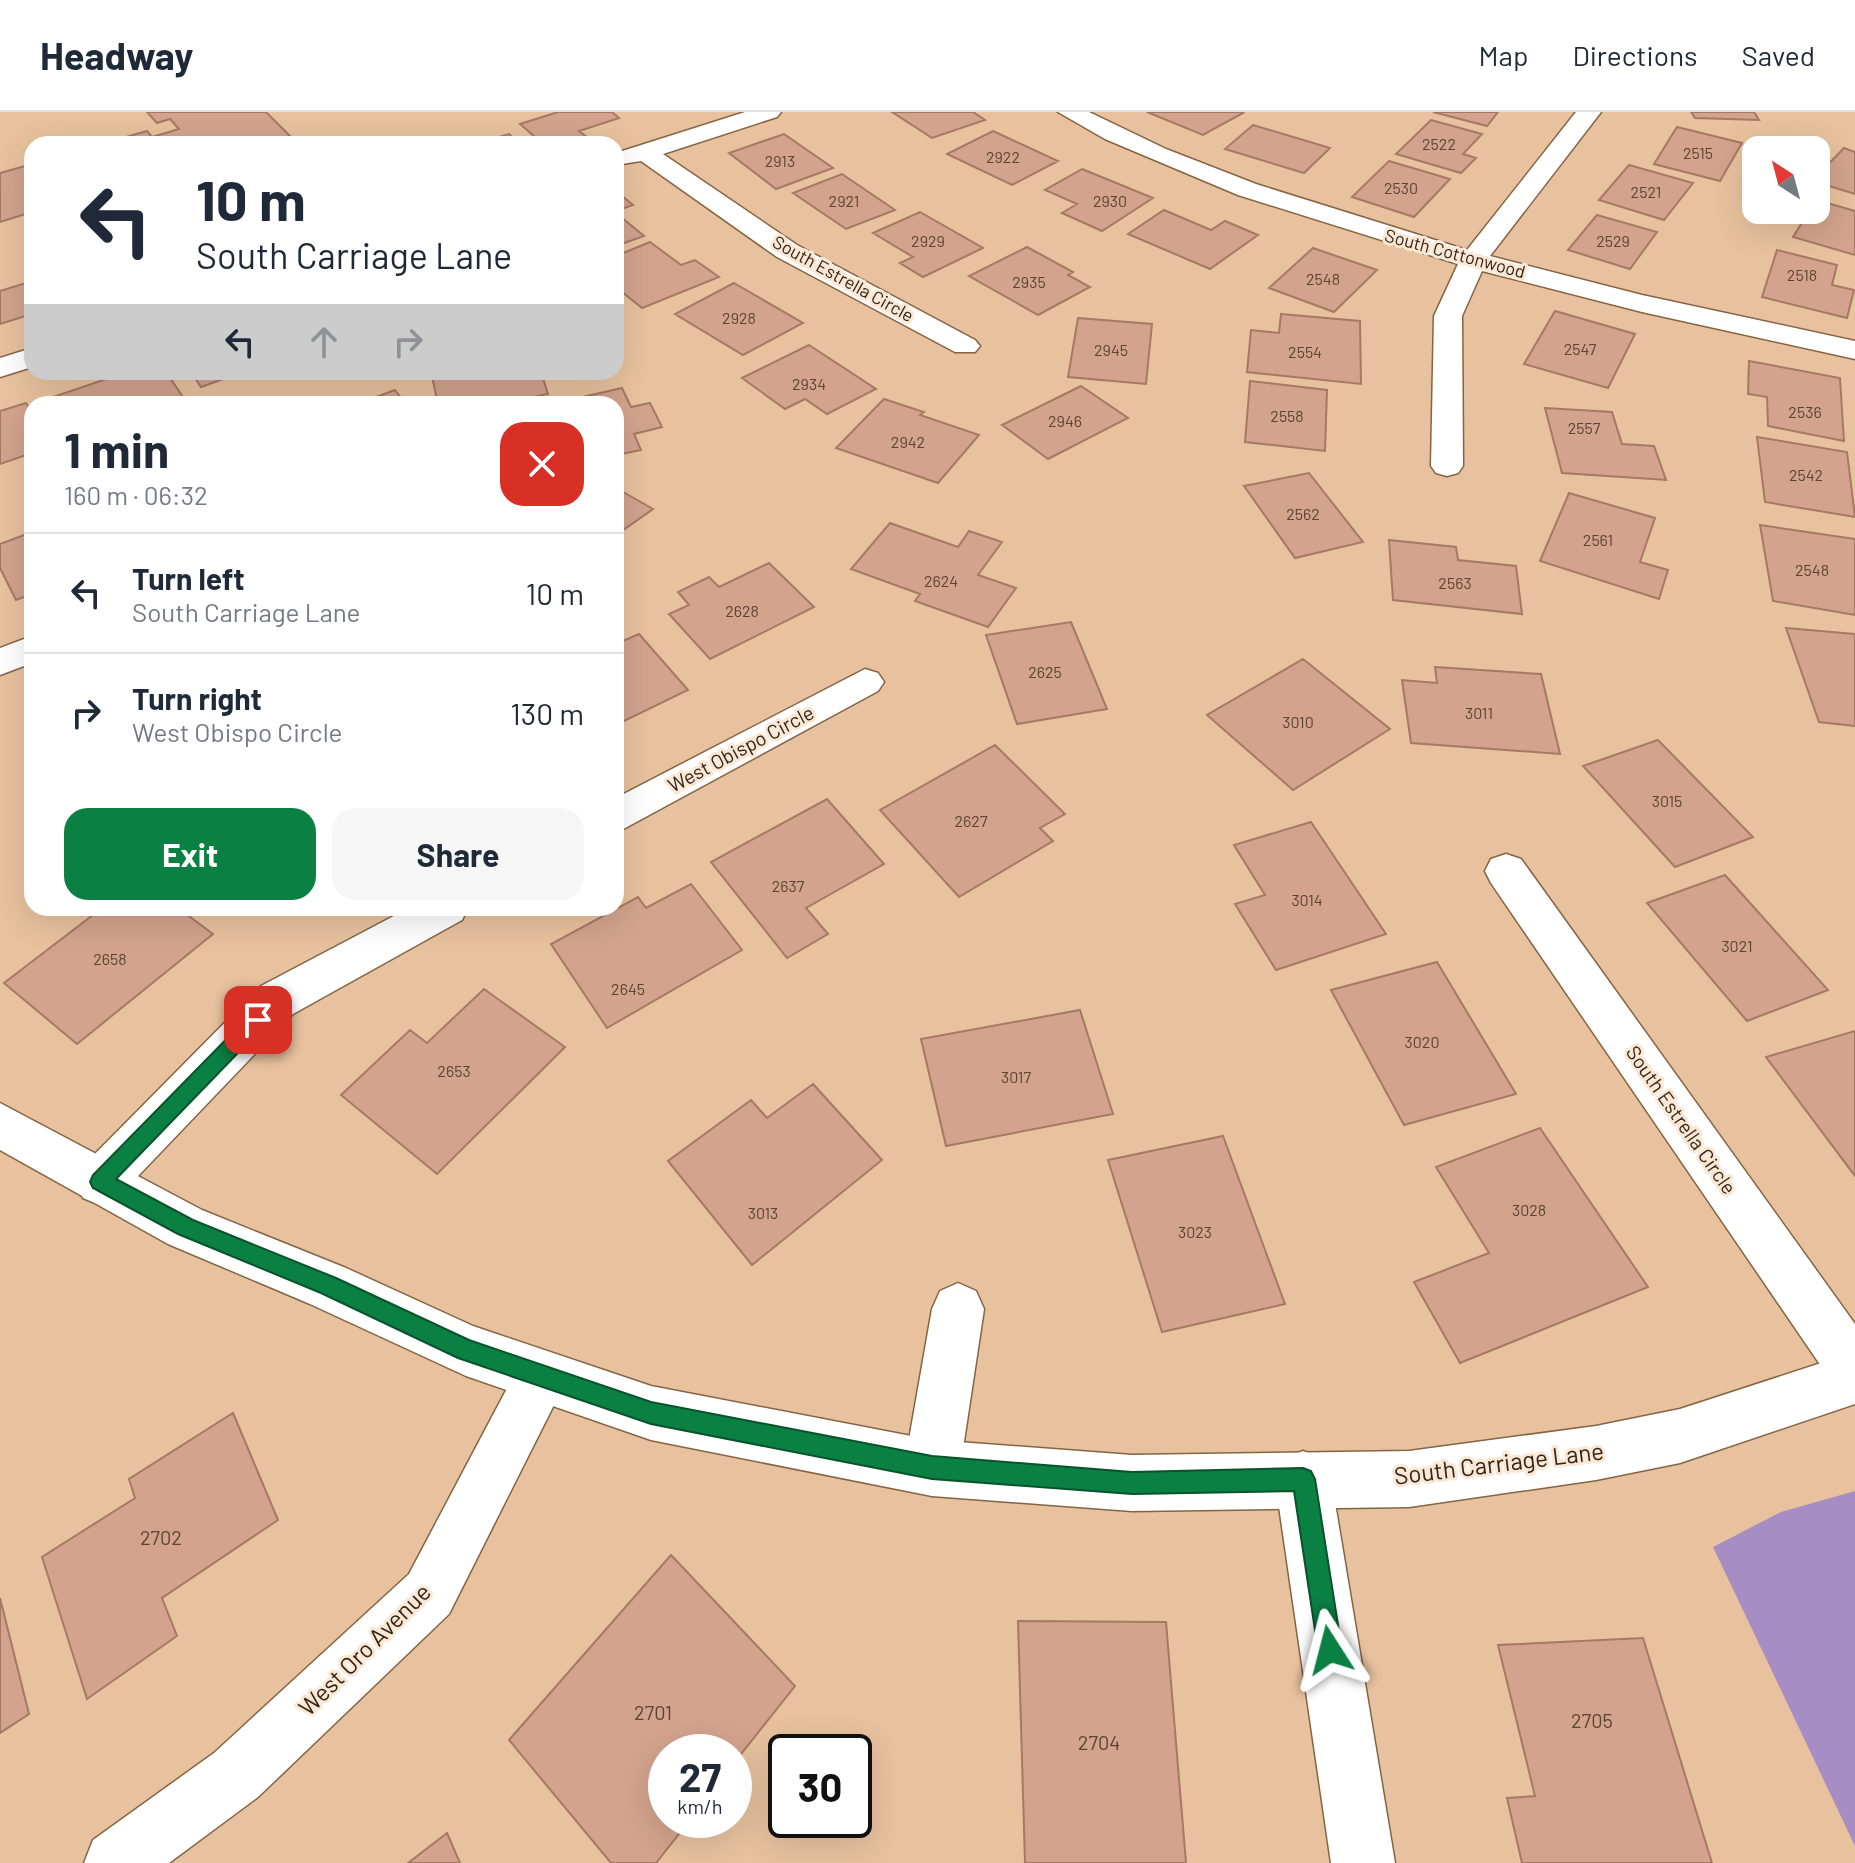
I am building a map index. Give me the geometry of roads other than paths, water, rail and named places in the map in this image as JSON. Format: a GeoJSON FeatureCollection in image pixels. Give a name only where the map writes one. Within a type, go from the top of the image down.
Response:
{"type":"FeatureCollection","features":[{"type":"Feature","properties":{"kind":"street"},"geometry":{"type":"LineString","coordinates":[[624,158],[769,112]]}},
{"type":"Feature","properties":{"kind":"street","name":"South Cottonwood"},"geometry":{"type":"LineString","coordinates":[[1070,112],[1129,144],[1312,214],[1473,260],[1692,316],[1855,350]]}},
{"type":"Feature","properties":{"kind":"street"},"geometry":{"type":"LineString","coordinates":[[1447,466],[1448,316],[1473,260],[1589,112]]}},
{"type":"Feature","properties":{"kind":"street","name":"South Estrella Circle"},"geometry":{"type":"LineString","coordinates":[[644,152],[787,251],[965,346]]}},
{"type":"Feature","properties":{"kind":"street"},"geometry":{"type":"LineString","coordinates":[[0,368],[24,360]]}},
{"type":"Feature","properties":{"kind":"street"},"geometry":{"type":"LineString","coordinates":[[0,662],[24,652]]}},
{"type":"Feature","properties":{"kind":"street","name":"West Obispo Circle"},"geometry":{"type":"LineString","coordinates":[[624,813],[865,682]]}},
{"type":"Feature","properties":{"kind":"street","name":"South Estrella Circle"},"geometry":{"type":"LineString","coordinates":[[1506,871],[1855,1369]]}},
{"type":"Feature","properties":{"kind":"street"},"geometry":{"type":"LineString","coordinates":[[100,1182],[277,1000],[432,916]]}},
{"type":"Feature","properties":{"kind":"street","name":"South Carriage Lane"},"geometry":{"type":"LineString","coordinates":[[0,1125],[185,1227],[328,1286],[466,1350],[651,1413],[932,1468],[1132,1483],[1409,1479],[1596,1453],[1680,1436],[1855,1378]]}},
{"type":"Feature","properties":{"kind":"street"},"geometry":{"type":"LineString","coordinates":[[932,1468],[958,1309]]}},
{"type":"Feature","properties":{"kind":"street","name":"West Oro Avenue"},"geometry":{"type":"LineString","coordinates":[[116,1863],[236,1775],[429,1594],[542,1377]]}},
{"type":"Feature","properties":{"kind":"street"},"geometry":{"type":"LineString","coordinates":[[1303,1479],[1363,1863]]}}]}
